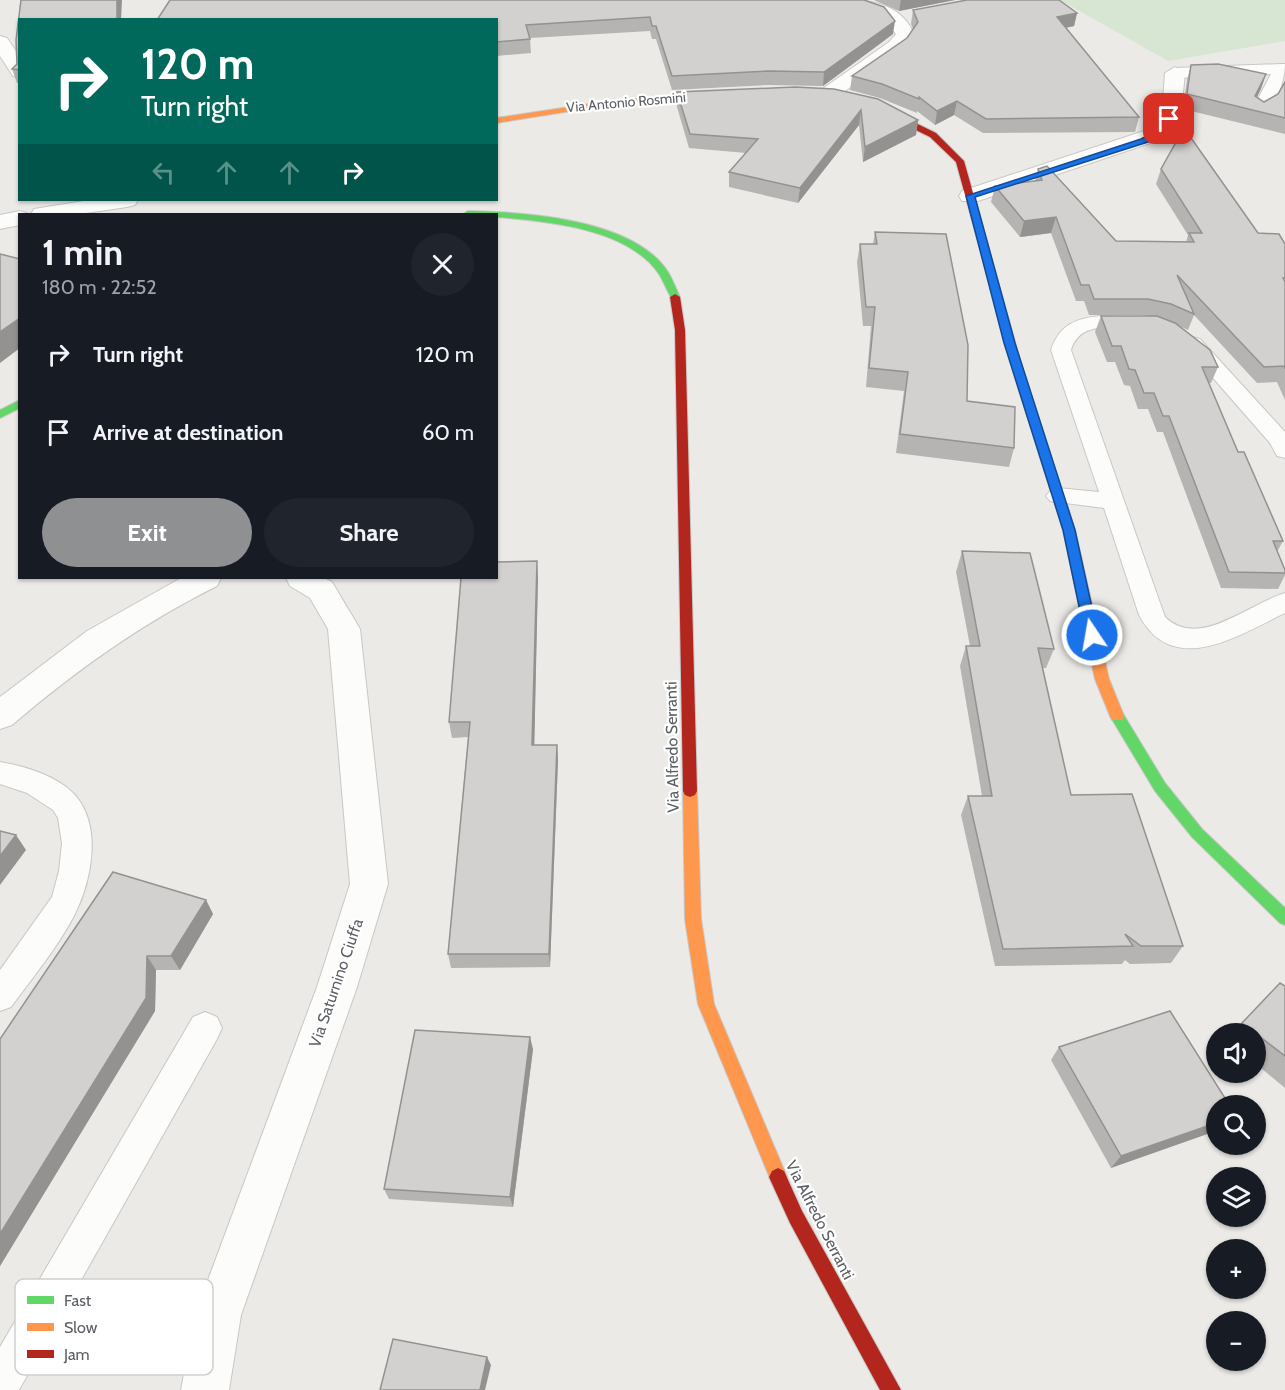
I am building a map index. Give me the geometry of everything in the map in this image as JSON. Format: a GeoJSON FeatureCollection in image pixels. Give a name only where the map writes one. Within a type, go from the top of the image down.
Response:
{"type":"FeatureCollection","features":[{"type":"Feature","properties":{"kind":"street"},"geometry":{"type":"LineString","coordinates":[[828,95],[902,41],[903,28],[895,19],[870,6],[848,0]]}},
{"type":"Feature","properties":{"kind":"street"},"geometry":{"type":"LineString","coordinates":[[895,19],[917,15]]}},
{"type":"Feature","properties":{"kind":"street"},"geometry":{"type":"LineString","coordinates":[[0,42],[18,69]]}},
{"type":"Feature","properties":{"kind":"street"},"geometry":{"type":"LineString","coordinates":[[970,196],[1144,140],[1163,131],[1169,119],[1175,73]]}},
{"type":"Feature","properties":{"kind":"street","name":"Via Antonio Rosmini"},"geometry":{"type":"LineString","coordinates":[[498,121],[564,107],[628,99],[739,95]]}},
{"type":"Feature","properties":{"kind":"street"},"geometry":{"type":"LineString","coordinates":[[863,102],[908,120],[952,151],[960,161],[1010,343],[1069,530],[1102,679],[1121,725],[1160,787],[1197,833],[1285,918]]}},
{"type":"Feature","properties":{"kind":"street"},"geometry":{"type":"LineString","coordinates":[[48,213],[121,201]]}},
{"type":"Feature","properties":{"kind":"street","name":"Via Alfredo Serranti"},"geometry":{"type":"LineString","coordinates":[[498,216],[558,220],[612,235],[666,276],[676,301],[680,330],[693,920],[706,1004],[796,1217],[891,1390]]}},
{"type":"Feature","properties":{"kind":"street"},"geometry":{"type":"LineString","coordinates":[[0,222],[18,218]]}},
{"type":"Feature","properties":{"kind":"street"},"geometry":{"type":"LineString","coordinates":[[0,415],[18,404]]}},
{"type":"Feature","properties":{"kind":"street"},"geometry":{"type":"LineString","coordinates":[[0,716],[47,675],[155,602],[204,579]]}},
{"type":"Feature","properties":{"kind":"street","name":"Via Saturnino Ciuffa"},"geometry":{"type":"LineString","coordinates":[[213,1344],[218,1315],[337,987],[369,884],[344,629],[321,590],[303,579]]}},
{"type":"Feature","properties":{"kind":"street","name":"Via Saturnino Ciuffa"},"geometry":{"type":"LineString","coordinates":[[205,1390],[208,1375]]}},
{"type":"Feature","properties":{"kind":"lane"},"geometry":{"type":"LineString","coordinates":[[1175,73],[1284,69]]}},
{"type":"Feature","properties":{"kind":"lane"},"geometry":{"type":"LineString","coordinates":[[1260,110],[1284,69]]}},
{"type":"Feature","properties":{"kind":"lane"},"geometry":{"type":"LineString","coordinates":[[1285,452],[1280,440],[1200,348],[1166,328],[1140,322],[1088,323],[1069,330],[1063,339],[1061,350],[1155,622],[1172,635],[1183,639],[1206,639],[1285,602]]}},
{"type":"Feature","properties":{"kind":"lane"},"geometry":{"type":"LineString","coordinates":[[1058,496],[1115,501]]}},
{"type":"Feature","properties":{"kind":"lane"},"geometry":{"type":"LineString","coordinates":[[0,773],[45,789],[68,808],[75,831],[77,862],[64,905],[0,996]]}},
{"type":"Feature","properties":{"kind":"lane"},"geometry":{"type":"LineString","coordinates":[[60,1279],[205,1028]]}},
{"type":"Feature","properties":{"kind":"lane"},"geometry":{"type":"LineString","coordinates":[[0,1384],[15,1358]]}},
{"type":"Feature","properties":{"kind":"green space"},"geometry":{"type":"Polygon","coordinates":[[[1060,0],[1285,0],[1285,41],[1168,61],[1060,0]]]}},
{"type":"Feature","properties":{"kind":"building"},"geometry":{"type":"Polygon","coordinates":[[[21,0],[117,0],[117,18],[19,18],[21,0]]]}},
{"type":"Feature","properties":{"kind":"building"},"geometry":{"type":"Polygon","coordinates":[[[170,0],[864,0],[884,7],[895,21],[824,72],[769,71],[672,76],[656,26],[652,26],[650,17],[526,25],[530,39],[498,42],[498,18],[158,18],[170,0]]]}},
{"type":"Feature","properties":{"kind":"building"},"geometry":{"type":"Polygon","coordinates":[[[967,0],[1059,0],[1077,13],[1057,17],[1139,117],[986,119],[957,101],[937,111],[919,97],[919,99],[882,84],[852,76],[907,38],[918,22],[913,10],[967,0]]]}},
{"type":"Feature","properties":{"kind":"building"},"geometry":{"type":"Polygon","coordinates":[[[18,24],[18,70],[12,69],[17,64],[18,24]]]}},
{"type":"Feature","properties":{"kind":"building"},"geometry":{"type":"Polygon","coordinates":[[[1218,64],[1266,74],[1255,96],[1264,102],[1278,94],[1285,82],[1285,118],[1187,94],[1191,65],[1218,64]]]}},
{"type":"Feature","properties":{"kind":"building"},"geometry":{"type":"Polygon","coordinates":[[[795,87],[834,89],[878,99],[918,120],[865,147],[861,110],[800,188],[729,172],[758,139],[690,134],[677,92],[795,87]]]}},
{"type":"Feature","properties":{"kind":"building"},"geometry":{"type":"Polygon","coordinates":[[[1184,128],[1258,233],[1279,234],[1285,244],[1285,278],[1283,278],[1285,282],[1285,369],[1284,366],[1264,367],[1177,275],[1194,314],[1171,304],[1148,299],[1094,299],[1089,285],[1081,285],[1056,217],[1024,221],[995,186],[1042,180],[1038,169],[1047,166],[1116,241],[1194,242],[1189,233],[1202,233],[1161,169],[1184,128]]]}},
{"type":"Feature","properties":{"kind":"building"},"geometry":{"type":"Polygon","coordinates":[[[875,232],[946,234],[968,345],[967,401],[1015,407],[1014,448],[900,434],[908,372],[869,368],[875,307],[866,307],[860,244],[877,244],[875,232]]]}},
{"type":"Feature","properties":{"kind":"building"},"geometry":{"type":"Polygon","coordinates":[[[0,254],[18,258],[18,319],[0,332],[0,254]]]}},
{"type":"Feature","properties":{"kind":"building"},"geometry":{"type":"Polygon","coordinates":[[[1101,316],[1157,316],[1175,323],[1210,350],[1218,367],[1202,367],[1238,452],[1244,452],[1283,541],[1273,541],[1285,573],[1229,572],[1169,416],[1163,416],[1154,393],[1144,393],[1135,370],[1129,369],[1121,346],[1112,346],[1101,316]]]}},
{"type":"Feature","properties":{"kind":"building"},"geometry":{"type":"Polygon","coordinates":[[[962,551],[1030,553],[1054,649],[1038,648],[1071,795],[1132,794],[1183,946],[1141,946],[1125,934],[1133,946],[1003,949],[968,796],[992,796],[966,646],[980,646],[962,551]]]}},
{"type":"Feature","properties":{"kind":"building"},"geometry":{"type":"Polygon","coordinates":[[[537,561],[532,745],[557,745],[549,954],[448,954],[470,722],[449,722],[461,579],[498,579],[498,562],[537,561]]]}},
{"type":"Feature","properties":{"kind":"building"},"geometry":{"type":"Polygon","coordinates":[[[0,831],[16,835],[0,856],[0,831]]]}},
{"type":"Feature","properties":{"kind":"building"},"geometry":{"type":"Polygon","coordinates":[[[113,872],[206,900],[171,956],[147,956],[146,998],[0,1234],[0,1039],[113,872]]]}},
{"type":"Feature","properties":{"kind":"building"},"geometry":{"type":"Polygon","coordinates":[[[1280,983],[1285,986],[1285,1056],[1266,1041],[1266,1023],[1242,1023],[1280,983]]]}},
{"type":"Feature","properties":{"kind":"building"},"geometry":{"type":"Polygon","coordinates":[[[1170,1011],[1206,1068],[1206,1083],[1215,1083],[1223,1095],[1206,1095],[1206,1126],[1121,1156],[1059,1047],[1170,1011]]]}},
{"type":"Feature","properties":{"kind":"building"},"geometry":{"type":"Polygon","coordinates":[[[415,1030],[530,1037],[510,1197],[384,1189],[415,1030]]]}},
{"type":"Feature","properties":{"kind":"building"},"geometry":{"type":"Polygon","coordinates":[[[393,1339],[487,1357],[480,1390],[380,1390],[393,1339]]]}},
{"type":"Feature","properties":{"kind":"traffic: fast"},"geometry":{"type":"LineString","coordinates":[[498,215],[556,221],[618,238],[643,253],[663,272],[675,297]]}},
{"type":"Feature","properties":{"kind":"traffic: fast"},"geometry":{"type":"LineString","coordinates":[[0,415],[18,404]]}},
{"type":"Feature","properties":{"kind":"traffic: fast"},"geometry":{"type":"LineString","coordinates":[[1117,716],[1160,787],[1197,833],[1285,918]]}},
{"type":"Feature","properties":{"kind":"traffic: slow"},"geometry":{"type":"LineString","coordinates":[[498,121],[609,103],[722,95]]}},
{"type":"Feature","properties":{"kind":"traffic: slow"},"geometry":{"type":"LineString","coordinates":[[1021,381],[1069,530],[1102,679],[1117,716]]}},
{"type":"Feature","properties":{"kind":"traffic: slow"},"geometry":{"type":"LineString","coordinates":[[690,791],[693,919],[706,1004],[778,1177]]}},
{"type":"Feature","properties":{"kind":"traffic: jam"},"geometry":{"type":"LineString","coordinates":[[876,107],[933,135],[960,161],[1021,381]]}},
{"type":"Feature","properties":{"kind":"traffic: jam"},"geometry":{"type":"LineString","coordinates":[[675,297],[680,330],[690,791]]}},
{"type":"Feature","properties":{"kind":"traffic: jam"},"geometry":{"type":"LineString","coordinates":[[778,1177],[796,1217],[891,1390]]}},
{"type":"Feature","properties":{"kind":"route"},"geometry":{"type":"LineString","coordinates":[[1092,635],[1069,530],[1010,343],[970,196],[1144,140],[1163,131],[1169,119]]}}]}
